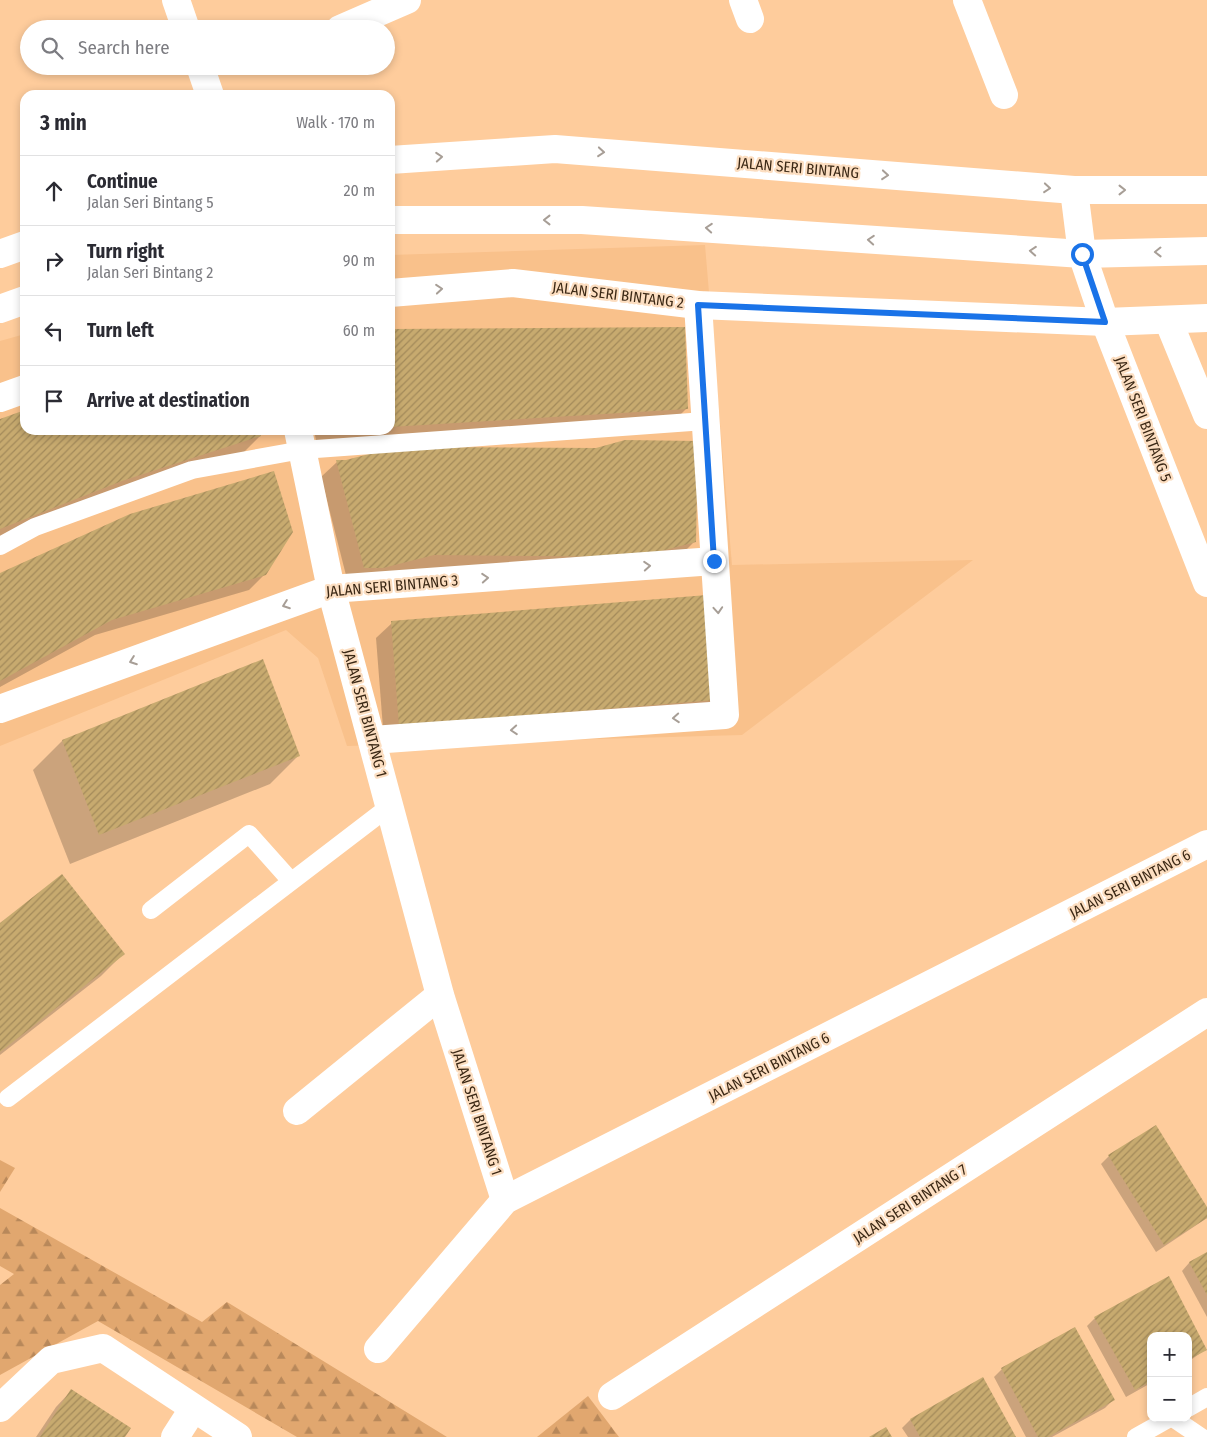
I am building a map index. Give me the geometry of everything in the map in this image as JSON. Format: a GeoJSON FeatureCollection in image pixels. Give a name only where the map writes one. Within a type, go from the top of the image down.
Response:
{"type":"FeatureCollection","features":[{"type":"Feature","properties":{"kind":"street"},"geometry":{"type":"LineString","coordinates":[[176,0],[183,20]]}},
{"type":"Feature","properties":{"kind":"street"},"geometry":{"type":"LineString","coordinates":[[361,20],[407,0]]}},
{"type":"Feature","properties":{"kind":"street"},"geometry":{"type":"LineString","coordinates":[[967,0],[1004,96]]}},
{"type":"Feature","properties":{"kind":"street"},"geometry":{"type":"LineString","coordinates":[[203,75],[208,90]]}},
{"type":"Feature","properties":{"kind":"street","name":"JALAN SERI BINTANG"},"geometry":{"type":"LineString","coordinates":[[395,160],[556,148],[1074,190],[1207,190]]}},
{"type":"Feature","properties":{"kind":"street","name":"JALAN SERI BINTANG 5"},"geometry":{"type":"LineString","coordinates":[[1074,190],[1082,254],[1105,322],[1207,583]]}},
{"type":"Feature","properties":{"kind":"street"},"geometry":{"type":"LineString","coordinates":[[395,220],[582,220],[1082,254],[1207,251]]}},
{"type":"Feature","properties":{"kind":"street"},"geometry":{"type":"LineString","coordinates":[[0,254],[20,247]]}},
{"type":"Feature","properties":{"kind":"street","name":"JALAN SERI BINTANG 2"},"geometry":{"type":"LineString","coordinates":[[395,293],[513,283],[698,305],[1105,322],[1207,318]]}},
{"type":"Feature","properties":{"kind":"street"},"geometry":{"type":"LineString","coordinates":[[0,309],[20,302]]}},
{"type":"Feature","properties":{"kind":"street"},"geometry":{"type":"LineString","coordinates":[[372,740],[725,715],[698,305]]}},
{"type":"Feature","properties":{"kind":"street"},"geometry":{"type":"LineString","coordinates":[[1168,320],[1207,416]]}},
{"type":"Feature","properties":{"kind":"street"},"geometry":{"type":"LineString","coordinates":[[0,398],[20,391]]}},
{"type":"Feature","properties":{"kind":"street","name":"JALAN SERI BINTANG 1"},"geometry":{"type":"LineString","coordinates":[[300,440],[331,589],[440,995],[505,1200]]}},
{"type":"Feature","properties":{"kind":"street","name":"JALAN SERI BINTANG 3"},"geometry":{"type":"LineString","coordinates":[[0,709],[331,589],[714,561]]}},
{"type":"Feature","properties":{"kind":"street","name":"JALAN SERI BINTANG 6"},"geometry":{"type":"LineString","coordinates":[[378,1349],[505,1200],[1207,844]]}},
{"type":"Feature","properties":{"kind":"street"},"geometry":{"type":"LineString","coordinates":[[297,1111],[440,995]]}},
{"type":"Feature","properties":{"kind":"street","name":"JALAN SERI BINTANG 7"},"geometry":{"type":"LineString","coordinates":[[612,1396],[1207,1012]]}},
{"type":"Feature","properties":{"kind":"street"},"geometry":{"type":"LineString","coordinates":[[0,1408],[51,1360],[103,1348],[238,1437]]}},
{"type":"Feature","properties":{"kind":"street"},"geometry":{"type":"LineString","coordinates":[[175,1437],[193,1408]]}},
{"type":"Feature","properties":{"kind":"lane"},"geometry":{"type":"LineString","coordinates":[[0,546],[35,527],[192,470],[300,440],[705,421]]}},
{"type":"Feature","properties":{"kind":"lane"},"geometry":{"type":"LineString","coordinates":[[8,1098],[390,806]]}},
{"type":"Feature","properties":{"kind":"lane"},"geometry":{"type":"LineString","coordinates":[[151,910],[248,834],[291,881]]}},
{"type":"Feature","properties":{"kind":"lane"},"geometry":{"type":"LineString","coordinates":[[1192,1406],[1207,1397]]}},
{"type":"Feature","properties":{"kind":"lane"},"geometry":{"type":"LineString","coordinates":[[1136,1437],[1164,1422]]}},
{"type":"Feature","properties":{"kind":"lane"},"geometry":{"type":"LineString","coordinates":[[1178,1422],[1201,1437]]}},
{"type":"Feature","properties":{"kind":"shaded area"},"geometry":{"type":"Polygon","coordinates":[[[705,245],[732,565],[973,560],[742,735],[347,746],[318,658],[286,630],[0,746],[0,341],[20,335],[20,435],[395,435],[395,255],[705,245]]]}},
{"type":"Feature","properties":{"kind":"green space"},"geometry":{"type":"Polygon","coordinates":[[[0,1160],[15,1168],[0,1192],[0,1160]]]}},
{"type":"Feature","properties":{"kind":"green space"},"geometry":{"type":"Polygon","coordinates":[[[0,1208],[202,1322],[227,1302],[447,1437],[297,1437],[98,1321],[0,1375],[0,1285],[14,1274],[0,1266],[0,1208]]]}},
{"type":"Feature","properties":{"kind":"green space"},"geometry":{"type":"Polygon","coordinates":[[[588,1396],[619,1437],[537,1437],[588,1396]]]}},
{"type":"Feature","properties":{"kind":"building"},"geometry":{"type":"Polygon","coordinates":[[[685,327],[688,409],[395,427],[395,329],[685,327]]]}},
{"type":"Feature","properties":{"kind":"building"},"geometry":{"type":"Polygon","coordinates":[[[20,412],[20,435],[261,436],[122,481],[0,529],[0,419],[20,412]]]}},
{"type":"Feature","properties":{"kind":"building"},"geometry":{"type":"Polygon","coordinates":[[[625,440],[698,441],[696,542],[638,557],[434,555],[383,568],[364,568],[336,460],[346,460],[396,447],[410,447],[411,451],[428,447],[596,448],[625,440]]]}},
{"type":"Feature","properties":{"kind":"building"},"geometry":{"type":"Polygon","coordinates":[[[274,471],[293,532],[266,575],[112,620],[0,681],[0,573],[130,514],[274,471]]]}},
{"type":"Feature","properties":{"kind":"building"},"geometry":{"type":"Polygon","coordinates":[[[707,595],[715,700],[399,726],[391,621],[707,595]]]}},
{"type":"Feature","properties":{"kind":"building"},"geometry":{"type":"Polygon","coordinates":[[[263,659],[300,756],[99,835],[62,740],[263,659]]]}},
{"type":"Feature","properties":{"kind":"building"},"geometry":{"type":"Polygon","coordinates":[[[62,874],[125,954],[0,1052],[0,923],[62,874]]]}},
{"type":"Feature","properties":{"kind":"building"},"geometry":{"type":"Polygon","coordinates":[[[1156,1125],[1207,1207],[1207,1218],[1164,1245],[1108,1155],[1156,1125]]]}},
{"type":"Feature","properties":{"kind":"building"},"geometry":{"type":"Polygon","coordinates":[[[1207,1252],[1207,1295],[1189,1262],[1207,1252]]]}},
{"type":"Feature","properties":{"kind":"building"},"geometry":{"type":"Polygon","coordinates":[[[1169,1276],[1207,1350],[1192,1358],[1192,1332],[1147,1332],[1147,1383],[1135,1390],[1094,1317],[1169,1276]]]}},
{"type":"Feature","properties":{"kind":"building"},"geometry":{"type":"Polygon","coordinates":[[[1075,1327],[1115,1400],[1048,1437],[1038,1437],[1001,1368],[1075,1327]]]}},
{"type":"Feature","properties":{"kind":"building"},"geometry":{"type":"Polygon","coordinates":[[[983,1377],[1016,1437],[920,1437],[910,1419],[983,1377]]]}},
{"type":"Feature","properties":{"kind":"building"},"geometry":{"type":"Polygon","coordinates":[[[71,1389],[131,1428],[125,1437],[40,1437],[71,1389]]]}},
{"type":"Feature","properties":{"kind":"building"},"geometry":{"type":"Polygon","coordinates":[[[886,1427],[892,1437],[869,1437],[886,1427]]]}},
{"type":"Feature","properties":{"kind":"route"},"geometry":{"type":"LineString","coordinates":[[714,561],[698,305],[1105,322],[1082,254]]}}]}
